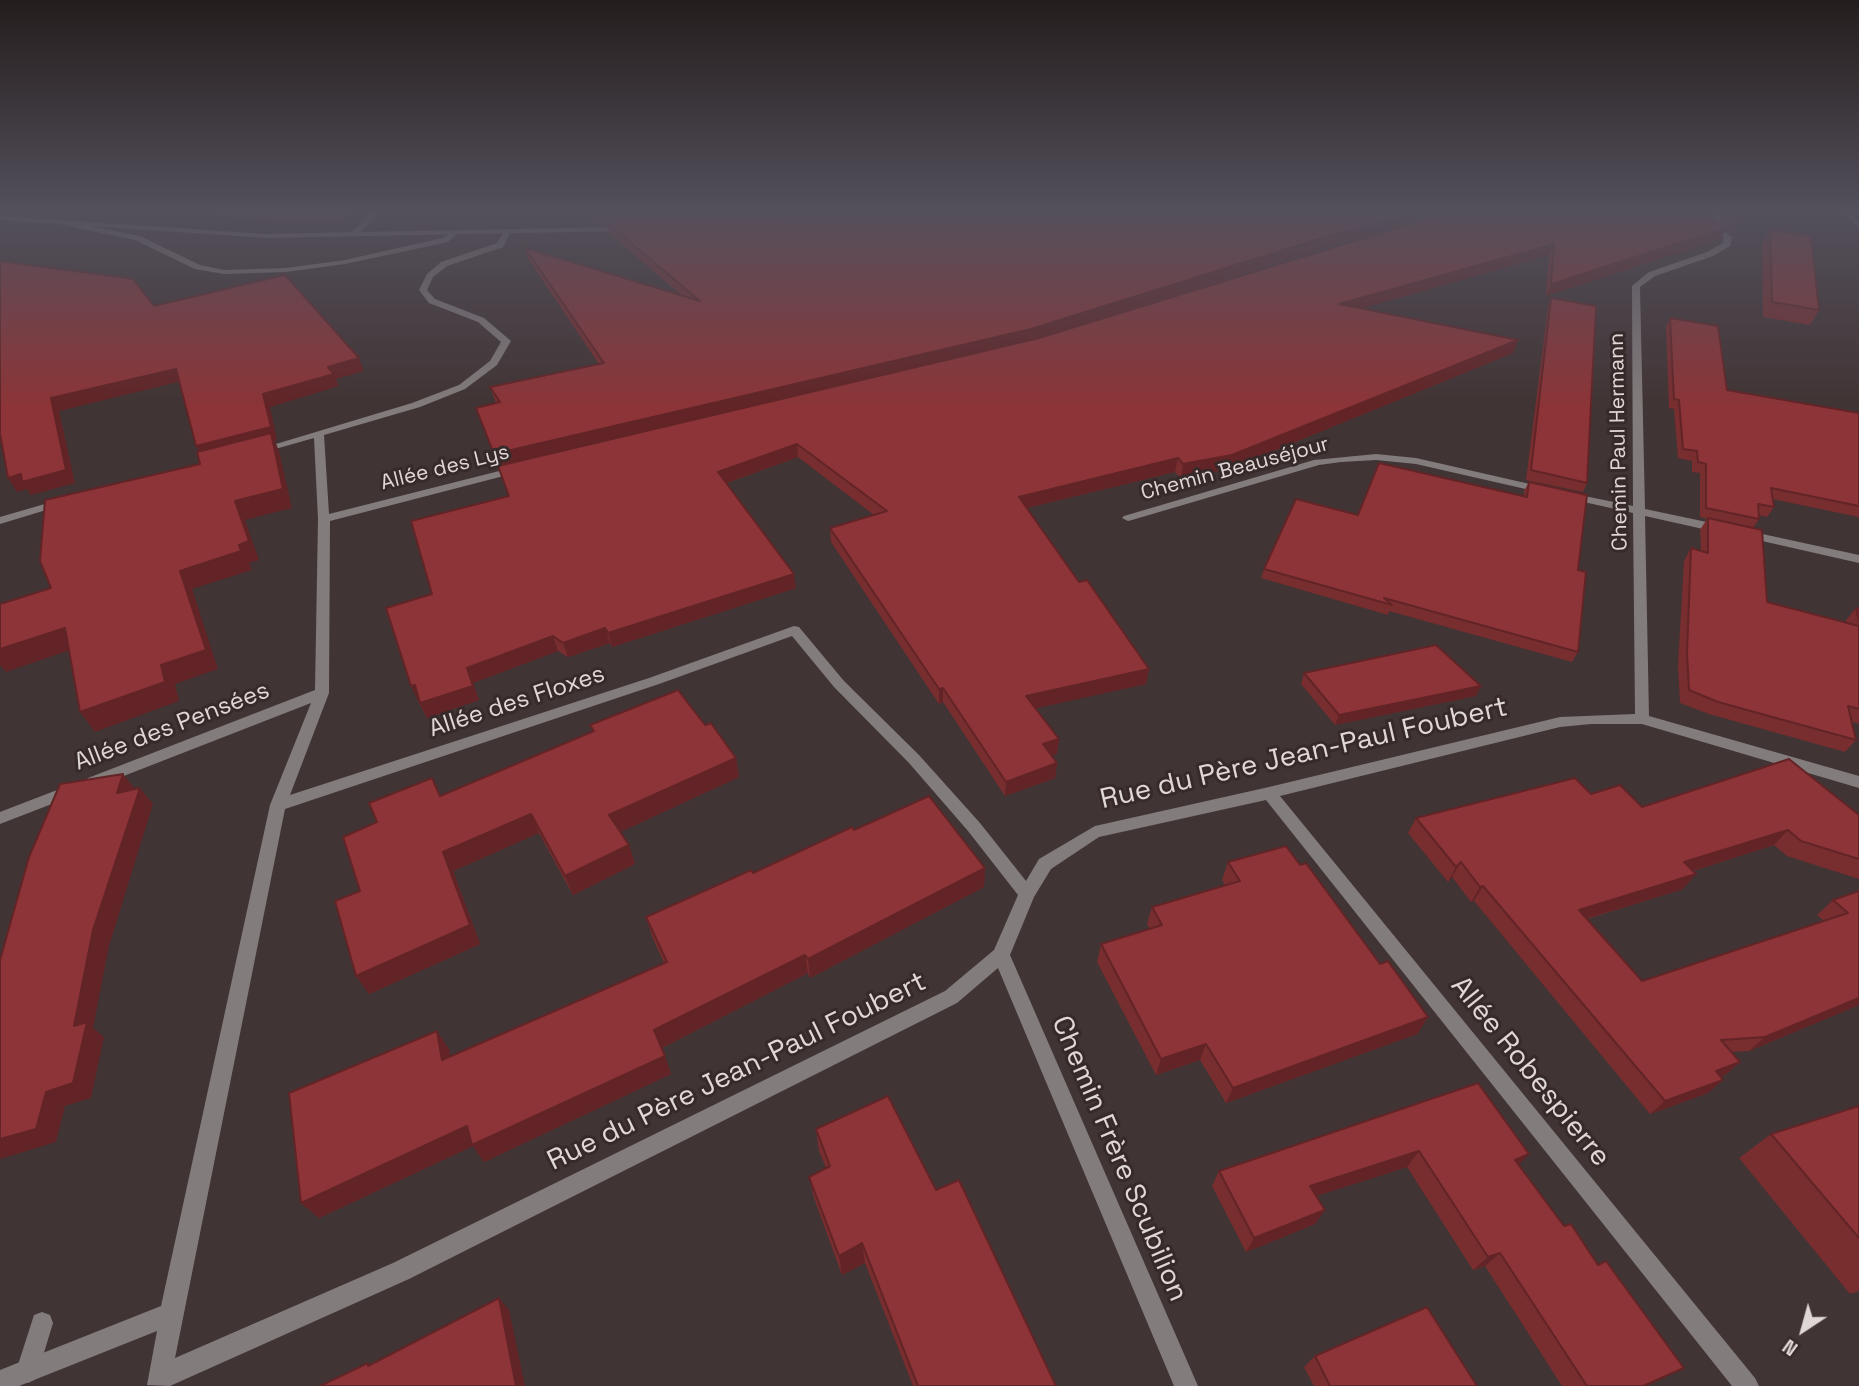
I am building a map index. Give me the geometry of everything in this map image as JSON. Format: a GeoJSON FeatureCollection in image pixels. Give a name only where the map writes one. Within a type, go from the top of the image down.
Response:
{"type":"FeatureCollection","features":[{"type":"Feature","properties":{"kind":"street"},"geometry":{"type":"LineString","coordinates":[[245,454],[319,435],[462,387],[495,363],[506,341],[481,320],[432,301],[424,290],[429,278]]}},
{"type":"Feature","properties":{"kind":"street","name":"Chemin Paul Hermann"},"geometry":{"type":"LineString","coordinates":[[1642,719],[1636,286],[1647,278]]}},
{"type":"Feature","properties":{"kind":"street"},"geometry":{"type":"LineString","coordinates":[[278,806],[322,692],[324,519],[319,435]]}},
{"type":"Feature","properties":{"kind":"street","name":"Chemin Beauséjour"},"geometry":{"type":"LineString","coordinates":[[1128,518],[1318,463],[1376,457],[1416,461],[1859,559]]}},
{"type":"Feature","properties":{"kind":"street","name":"Allée des Lys"},"geometry":{"type":"LineString","coordinates":[[324,519],[525,468]]}},
{"type":"Feature","properties":{"kind":"street"},"geometry":{"type":"LineString","coordinates":[[0,521],[71,499]]}},
{"type":"Feature","properties":{"kind":"street","name":"Allée des Floxes"},"geometry":{"type":"LineString","coordinates":[[278,806],[654,681],[794,630],[839,684],[914,759],[1027,894]]}},
{"type":"Feature","properties":{"kind":"street","name":"Allée des Pensées"},"geometry":{"type":"LineString","coordinates":[[0,818],[322,692]]}},
{"type":"Feature","properties":{"kind":"street","name":"Rue du Père Jean-Paul Foubert"},"geometry":{"type":"LineString","coordinates":[[159,1381],[401,1271],[951,998],[1001,955],[1027,894],[1045,864],[1095,832],[1269,793],[1560,722],[1642,719],[1859,782]]}},
{"type":"Feature","properties":{"kind":"street","name":"Allée Robespierre"},"geometry":{"type":"LineString","coordinates":[[1269,793],[1747,1386]]}},
{"type":"Feature","properties":{"kind":"street","name":"Rue du Père Jean-Paul Foubert"},"geometry":{"type":"LineString","coordinates":[[159,1381],[278,806]]}},
{"type":"Feature","properties":{"kind":"street","name":"Chemin Frère Scubilion"},"geometry":{"type":"LineString","coordinates":[[1001,955],[1186,1386]]}},
{"type":"Feature","properties":{"kind":"street"},"geometry":{"type":"LineString","coordinates":[[0,1382],[171,1314]]}},
{"type":"Feature","properties":{"kind":"street"},"geometry":{"type":"LineString","coordinates":[[28,1371],[42,1323]]}},
{"type":"Feature","properties":{"kind":"building"},"geometry":{"type":"Polygon","coordinates":[[[0,278],[133,279],[154,306],[274,278],[287,278],[359,358],[328,367],[334,374],[263,394],[271,427],[196,446],[176,369],[51,398],[66,470],[22,482],[21,474],[8,478],[0,434],[0,278]]]}},
{"type":"Feature","properties":{"kind":"building"},"geometry":{"type":"Polygon","coordinates":[[[545,278],[623,278],[700,301],[672,278],[1195,278],[1031,329],[494,454],[476,408],[500,402],[490,387],[604,363],[545,278]]]}},
{"type":"Feature","properties":{"kind":"building"},"geometry":{"type":"Polygon","coordinates":[[[1235,278],[1433,278],[1339,304],[1518,340],[1232,455],[1183,464],[1178,458],[1019,497],[1079,582],[1087,580],[1149,669],[1026,696],[1059,739],[1043,744],[1057,763],[1006,782],[943,688],[939,689],[830,528],[887,511],[797,444],[718,472],[794,574],[608,633],[605,628],[563,643],[553,636],[467,668],[473,686],[420,703],[415,685],[411,686],[386,608],[432,594],[411,521],[509,496],[498,466],[1039,338],[1235,278]]]}},
{"type":"Feature","properties":{"kind":"building"},"geometry":{"type":"Polygon","coordinates":[[[1551,278],[1571,278],[1551,284],[1551,278]]]}},
{"type":"Feature","properties":{"kind":"building"},"geometry":{"type":"Polygon","coordinates":[[[1771,278],[1816,278],[1819,310],[1772,302],[1771,278]]]}},
{"type":"Feature","properties":{"kind":"building"},"geometry":{"type":"Polygon","coordinates":[[[1551,298],[1596,306],[1587,483],[1531,470],[1551,298]]]}},
{"type":"Feature","properties":{"kind":"building"},"geometry":{"type":"Polygon","coordinates":[[[1670,318],[1718,326],[1727,390],[1859,413],[1859,506],[1771,488],[1774,507],[1758,504],[1759,519],[1706,508],[1706,464],[1698,462],[1697,451],[1683,449],[1679,400],[1674,399],[1670,318]]]}},
{"type":"Feature","properties":{"kind":"building"},"geometry":{"type":"Polygon","coordinates":[[[271,433],[283,489],[235,501],[249,541],[239,545],[241,551],[180,571],[206,650],[161,665],[165,682],[80,712],[65,628],[0,649],[0,604],[51,588],[40,561],[45,500],[200,464],[197,452],[271,433]]]}},
{"type":"Feature","properties":{"kind":"building"},"geometry":{"type":"Polygon","coordinates":[[[1379,463],[1527,497],[1529,482],[1587,495],[1578,570],[1586,572],[1578,652],[1384,598],[1392,605],[1264,569],[1296,499],[1358,515],[1379,463]]]}},
{"type":"Feature","properties":{"kind":"building"},"geometry":{"type":"Polygon","coordinates":[[[1708,518],[1762,530],[1767,602],[1859,626],[1859,709],[1848,706],[1856,740],[1718,702],[1689,690],[1687,653],[1691,548],[1708,553],[1708,518]]]}},
{"type":"Feature","properties":{"kind":"building"},"geometry":{"type":"Polygon","coordinates":[[[1436,645],[1481,686],[1339,715],[1304,673],[1436,645]]]}},
{"type":"Feature","properties":{"kind":"building"},"geometry":{"type":"Polygon","coordinates":[[[678,690],[705,725],[711,723],[736,758],[609,815],[629,845],[565,876],[531,814],[443,852],[470,925],[356,976],[335,901],[360,891],[343,837],[377,822],[369,803],[432,778],[440,796],[594,731],[590,725],[678,690]]]}},
{"type":"Feature","properties":{"kind":"building"},"geometry":{"type":"Polygon","coordinates":[[[1789,759],[1859,815],[1859,859],[1801,841],[1788,830],[1684,862],[1696,874],[1579,910],[1642,981],[1848,913],[1833,900],[1859,891],[1859,998],[1765,1037],[1721,1040],[1740,1062],[1716,1071],[1723,1080],[1665,1101],[1483,886],[1480,887],[1461,862],[1456,867],[1416,818],[1575,778],[1591,794],[1620,785],[1642,807],[1789,759]]]}},
{"type":"Feature","properties":{"kind":"building"},"geometry":{"type":"Polygon","coordinates":[[[123,774],[117,793],[140,788],[93,930],[74,1026],[87,1022],[73,1083],[46,1092],[36,1129],[0,1139],[0,960],[29,857],[60,784],[123,774]]]}},
{"type":"Feature","properties":{"kind":"building"},"geometry":{"type":"Polygon","coordinates":[[[929,796],[985,868],[808,959],[805,955],[654,1030],[665,1056],[472,1145],[467,1126],[301,1203],[289,1093],[437,1031],[442,1060],[667,962],[646,917],[929,796]]]}},
{"type":"Feature","properties":{"kind":"building"},"geometry":{"type":"Polygon","coordinates":[[[1286,846],[1300,865],[1306,863],[1380,964],[1388,961],[1428,1017],[1233,1088],[1206,1044],[1161,1059],[1101,944],[1162,925],[1152,907],[1240,881],[1228,862],[1286,846]]]}},
{"type":"Feature","properties":{"kind":"building"},"geometry":{"type":"Polygon","coordinates":[[[1478,1083],[1529,1154],[1515,1160],[1564,1226],[1571,1224],[1598,1265],[1606,1261],[1684,1368],[1643,1386],[1587,1386],[1500,1253],[1488,1257],[1419,1151],[1310,1186],[1325,1210],[1254,1238],[1219,1171],[1478,1083]]]}},
{"type":"Feature","properties":{"kind":"building"},"geometry":{"type":"Polygon","coordinates":[[[888,1096],[936,1190],[959,1180],[1056,1386],[918,1386],[862,1243],[839,1256],[809,1177],[830,1166],[816,1129],[888,1096]]]}},
{"type":"Feature","properties":{"kind":"building"},"geometry":{"type":"Polygon","coordinates":[[[1859,1106],[1859,1238],[1771,1134],[1859,1106]]]}},
{"type":"Feature","properties":{"kind":"building"},"geometry":{"type":"Polygon","coordinates":[[[499,1298],[516,1386],[320,1386],[368,1363],[368,1366],[499,1298]]]}},
{"type":"Feature","properties":{"kind":"building"},"geometry":{"type":"Polygon","coordinates":[[[1427,1307],[1477,1386],[1330,1386],[1315,1356],[1427,1307]]]}}]}
